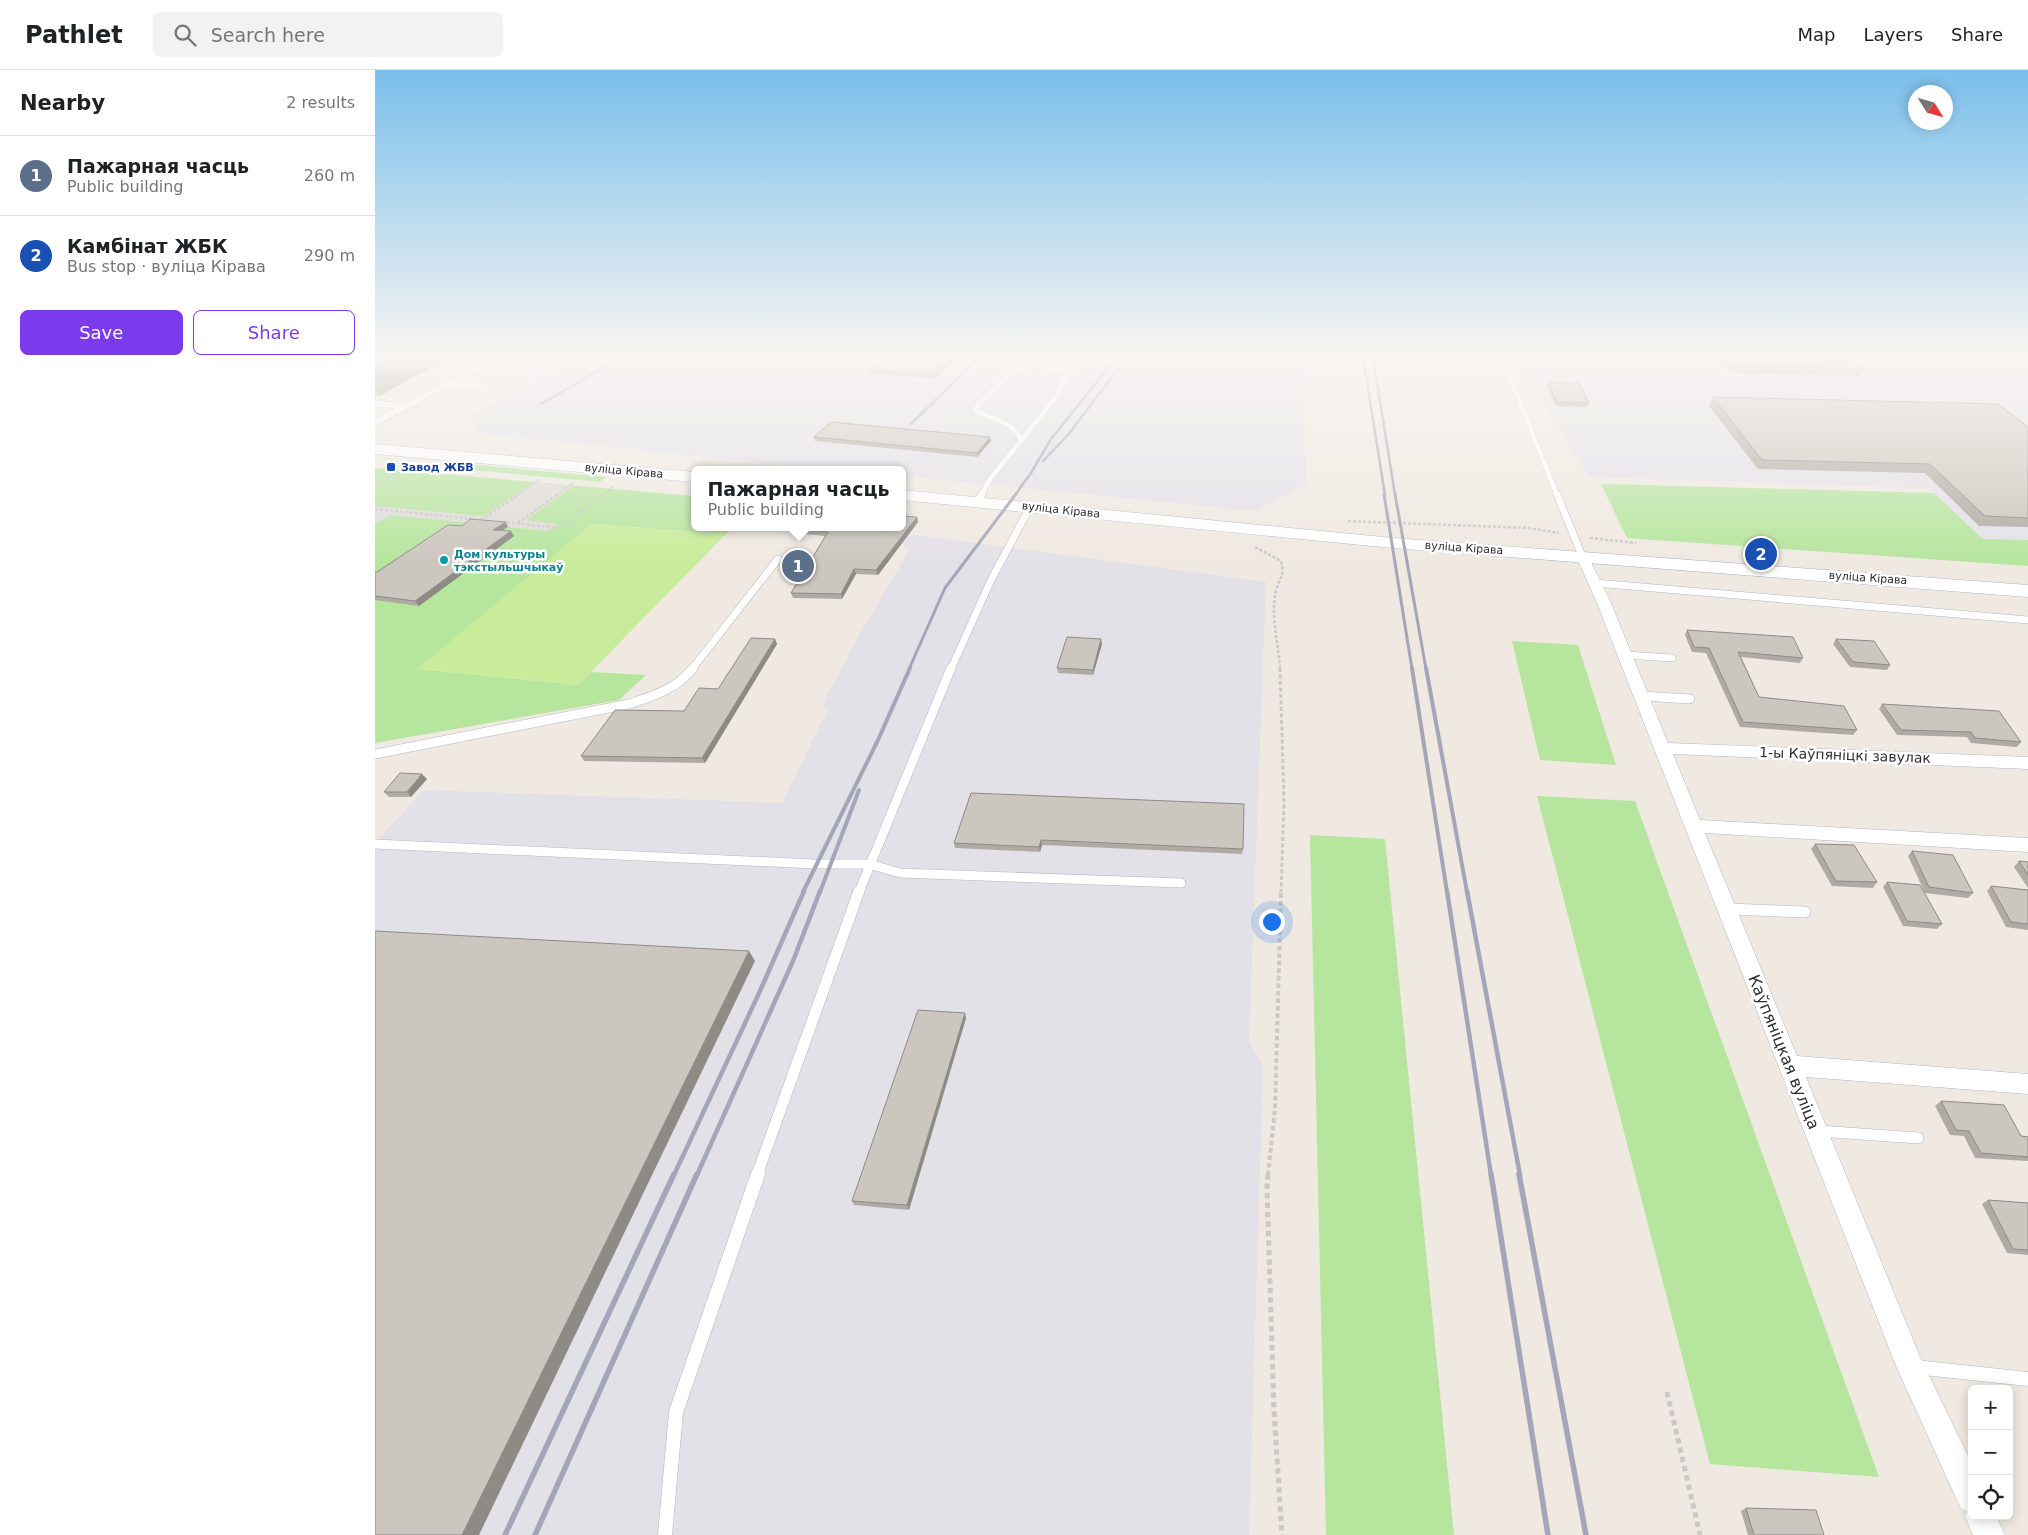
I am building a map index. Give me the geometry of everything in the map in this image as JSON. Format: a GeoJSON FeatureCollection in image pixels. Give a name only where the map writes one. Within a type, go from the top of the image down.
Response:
{"type":"FeatureCollection","features":[{"type":"Feature","properties":{"kind":"main road","name":"вуліца Кірава"},"geometry":{"type":"LineString","coordinates":[[375,449],[691,477]]}},
{"type":"Feature","properties":{"kind":"main road","name":"вуліца Кірава"},"geometry":{"type":"LineString","coordinates":[[906,495],[1393,543],[2028,591]]}},
{"type":"Feature","properties":{"kind":"street","name":"Каўпяніцкая вуліца"},"geometry":{"type":"LineString","coordinates":[[1582,556],[1605,603],[1910,1366],[1968,1489]]}},
{"type":"Feature","properties":{"kind":"street","name":"1-ы Каўпяніцкі завулак"},"geometry":{"type":"LineString","coordinates":[[1662,748],[2028,763]]}},
{"type":"Feature","properties":{"kind":"street"},"geometry":{"type":"LineString","coordinates":[[1694,826],[2028,845]]}},
{"type":"Feature","properties":{"kind":"street"},"geometry":{"type":"LineString","coordinates":[[1789,1066],[2028,1084]]}},
{"type":"Feature","properties":{"kind":"street"},"geometry":{"type":"LineString","coordinates":[[1983,1520],[1989,1535]]}},
{"type":"Feature","properties":{"kind":"lane"},"geometry":{"type":"LineString","coordinates":[[1008,425],[1015,428],[1021,440]]}},
{"type":"Feature","properties":{"kind":"lane"},"geometry":{"type":"LineString","coordinates":[[977,502],[990,479],[1033,425]]}},
{"type":"Feature","properties":{"kind":"lane"},"geometry":{"type":"LineString","coordinates":[[1529,425],[1582,556]]}},
{"type":"Feature","properties":{"kind":"lane"},"geometry":{"type":"LineString","coordinates":[[665,1535],[676,1412],[723,1270],[869,864],[967,631],[991,580],[1030,507]]}},
{"type":"Feature","properties":{"kind":"lane"},"geometry":{"type":"LineString","coordinates":[[375,754],[629,704],[659,694],[688,676],[778,559]]}},
{"type":"Feature","properties":{"kind":"lane"},"geometry":{"type":"LineString","coordinates":[[1595,583],[2028,620]]}},
{"type":"Feature","properties":{"kind":"lane"},"geometry":{"type":"LineString","coordinates":[[1625,655],[1672,658]]}},
{"type":"Feature","properties":{"kind":"lane"},"geometry":{"type":"LineString","coordinates":[[1642,696],[1690,699]]}},
{"type":"Feature","properties":{"kind":"lane"},"geometry":{"type":"LineString","coordinates":[[375,844],[815,864],[869,864],[900,873],[1181,883]]}},
{"type":"Feature","properties":{"kind":"lane"},"geometry":{"type":"LineString","coordinates":[[1727,909],[1805,912]]}},
{"type":"Feature","properties":{"kind":"lane"},"geometry":{"type":"LineString","coordinates":[[1815,1131],[1918,1138]]}},
{"type":"Feature","properties":{"kind":"lane"},"geometry":{"type":"LineString","coordinates":[[1910,1366],[2028,1379]]}},
{"type":"Feature","properties":{"kind":"path"},"geometry":{"type":"LineString","coordinates":[[375,486],[406,466]]}},
{"type":"Feature","properties":{"kind":"path"},"geometry":{"type":"LineString","coordinates":[[481,520],[542,478]]}},
{"type":"Feature","properties":{"kind":"path"},"geometry":{"type":"LineString","coordinates":[[517,524],[576,481]]}},
{"type":"Feature","properties":{"kind":"path"},"geometry":{"type":"LineString","coordinates":[[499,522],[560,528],[616,485]]}},
{"type":"Feature","properties":{"kind":"path"},"geometry":{"type":"LineString","coordinates":[[375,509],[490,521]]}},
{"type":"Feature","properties":{"kind":"path"},"geometry":{"type":"LineString","coordinates":[[1251,545],[1281,561],[1284,572],[1276,590],[1275,604],[1280,666],[1284,801],[1276,1016],[1275,1109],[1267,1188],[1274,1412],[1283,1535]]}},
{"type":"Feature","properties":{"kind":"path"},"geometry":{"type":"LineString","coordinates":[[1667,1392],[1699,1535]]}},
{"type":"Feature","properties":{"kind":"shaded area"},"geometry":{"type":"Polygon","coordinates":[[[475,425],[1305,425],[1306,484],[1255,511],[906,476],[906,466],[795,466],[479,433],[475,425]]]}},
{"type":"Feature","properties":{"kind":"shaded area"},"geometry":{"type":"Polygon","coordinates":[[[1557,425],[2028,425],[2028,540],[1983,539],[1928,488],[1589,477],[1557,425]]]}},
{"type":"Feature","properties":{"kind":"shaded area"},"geometry":{"type":"Polygon","coordinates":[[[534,482],[573,486],[526,520],[558,524],[548,531],[391,515],[375,524],[375,506],[483,516],[534,482]]]}},
{"type":"Feature","properties":{"kind":"shaded area"},"geometry":{"type":"Polygon","coordinates":[[[909,534],[1266,582],[1249,1041],[1263,1067],[1249,1535],[375,1535],[375,842],[424,790],[782,803],[828,709],[822,705],[857,639],[910,549],[902,543],[909,534]]]}},
{"type":"Feature","properties":{"kind":"green space"},"geometry":{"type":"Polygon","coordinates":[[[458,463],[606,477],[600,482],[450,468],[458,463]]]}},
{"type":"Feature","properties":{"kind":"green space"},"geometry":{"type":"Polygon","coordinates":[[[375,468],[691,496],[691,531],[729,531],[726,534],[592,524],[418,669],[578,685],[591,672],[646,675],[619,700],[375,743],[375,468]]]}},
{"type":"Feature","properties":{"kind":"green space"},"geometry":{"type":"Polygon","coordinates":[[[1601,484],[1934,493],[1983,539],[2028,540],[2028,566],[1627,538],[1601,484]]]}},
{"type":"Feature","properties":{"kind":"green space"},"geometry":{"type":"Polygon","coordinates":[[[592,524],[726,534],[578,685],[417,669],[592,524]]]}},
{"type":"Feature","properties":{"kind":"green space"},"geometry":{"type":"Polygon","coordinates":[[[1512,641],[1578,645],[1616,765],[1540,760],[1512,641]]]}},
{"type":"Feature","properties":{"kind":"green space"},"geometry":{"type":"Polygon","coordinates":[[[1537,796],[1635,801],[1879,1477],[1710,1464],[1537,796]]]}},
{"type":"Feature","properties":{"kind":"green space"},"geometry":{"type":"Polygon","coordinates":[[[1310,835],[1385,839],[1454,1535],[1326,1535],[1310,835]]]}},
{"type":"Feature","properties":{"kind":"building"},"geometry":{"type":"Polygon","coordinates":[[[827,425],[867,425],[990,437],[977,453],[814,437],[827,425]]]}},
{"type":"Feature","properties":{"kind":"building"},"geometry":{"type":"Polygon","coordinates":[[[1735,425],[2026,425],[2028,427],[2028,518],[1985,516],[1930,464],[1762,460],[1735,425]]]}},
{"type":"Feature","properties":{"kind":"building"},"geometry":{"type":"Polygon","coordinates":[[[906,516],[917,517],[876,570],[854,569],[841,594],[791,593],[828,532],[814,531],[906,531],[906,516]]]}},
{"type":"Feature","properties":{"kind":"building","name":"Дом культуры тэкстыльшчыкаў"},"geometry":{"type":"Polygon","coordinates":[[[470,519],[506,522],[493,530],[511,531],[415,601],[375,596],[375,572],[448,525],[462,526],[470,519]]]}},
{"type":"Feature","properties":{"kind":"building"},"geometry":{"type":"Polygon","coordinates":[[[1687,630],[1793,637],[1803,658],[1738,652],[1759,697],[1844,706],[1857,730],[1743,722],[1709,648],[1694,647],[1687,630]]]}},
{"type":"Feature","properties":{"kind":"building"},"geometry":{"type":"Polygon","coordinates":[[[1067,637],[1101,639],[1093,670],[1057,668],[1067,637]]]}},
{"type":"Feature","properties":{"kind":"building"},"geometry":{"type":"Polygon","coordinates":[[[751,638],[775,639],[702,758],[581,756],[615,710],[684,711],[699,688],[718,689],[751,638]]]}},
{"type":"Feature","properties":{"kind":"building"},"geometry":{"type":"Polygon","coordinates":[[[1836,639],[1874,641],[1890,665],[1853,662],[1836,639]]]}},
{"type":"Feature","properties":{"kind":"building"},"geometry":{"type":"Polygon","coordinates":[[[1882,704],[1999,711],[2021,742],[1975,738],[1971,732],[1901,730],[1882,704]]]}},
{"type":"Feature","properties":{"kind":"building"},"geometry":{"type":"Polygon","coordinates":[[[400,773],[422,774],[407,792],[384,792],[400,773]]]}},
{"type":"Feature","properties":{"kind":"building"},"geometry":{"type":"Polygon","coordinates":[[[971,793],[1244,804],[1243,849],[1041,840],[1039,847],[954,843],[971,793]]]}},
{"type":"Feature","properties":{"kind":"building"},"geometry":{"type":"Polygon","coordinates":[[[1815,844],[1854,845],[1877,882],[1836,881],[1815,844]]]}},
{"type":"Feature","properties":{"kind":"building"},"geometry":{"type":"Polygon","coordinates":[[[1912,851],[1953,855],[1973,893],[1929,887],[1912,851]]]}},
{"type":"Feature","properties":{"kind":"building"},"geometry":{"type":"Polygon","coordinates":[[[2019,861],[2028,862],[2028,875],[2019,861]]]}},
{"type":"Feature","properties":{"kind":"building"},"geometry":{"type":"Polygon","coordinates":[[[1887,882],[1920,885],[1942,924],[1907,921],[1887,882]]]}},
{"type":"Feature","properties":{"kind":"building"},"geometry":{"type":"Polygon","coordinates":[[[1991,886],[2028,890],[2028,924],[2011,922],[1991,886]]]}},
{"type":"Feature","properties":{"kind":"building"},"geometry":{"type":"Polygon","coordinates":[[[375,931],[749,951],[462,1535],[375,1535],[375,931]]]}},
{"type":"Feature","properties":{"kind":"building"},"geometry":{"type":"Polygon","coordinates":[[[918,1010],[965,1013],[907,1205],[852,1201],[918,1010]]]}},
{"type":"Feature","properties":{"kind":"building"},"geometry":{"type":"Polygon","coordinates":[[[1941,1101],[2004,1105],[2021,1136],[2028,1137],[2028,1157],[1981,1153],[1969,1131],[1956,1130],[1941,1101]]]}},
{"type":"Feature","properties":{"kind":"building"},"geometry":{"type":"Polygon","coordinates":[[[1988,1200],[2028,1203],[2028,1250],[2013,1249],[1988,1200]]]}},
{"type":"Feature","properties":{"kind":"building"},"geometry":{"type":"Polygon","coordinates":[[[1746,1508],[1816,1510],[1824,1535],[1754,1535],[1746,1508]]]}},
{"type":"Feature","properties":{"kind":"railway"},"geometry":{"type":"LineString","coordinates":[[1015,495],[1062,425]]}},
{"type":"Feature","properties":{"kind":"railway"},"geometry":{"type":"LineString","coordinates":[[1043,461],[1075,425]]}},
{"type":"Feature","properties":{"kind":"railway"},"geometry":{"type":"LineString","coordinates":[[1374,425],[1385,495]]}},
{"type":"Feature","properties":{"kind":"railway"},"geometry":{"type":"LineString","coordinates":[[1384,425],[1395,495]]}},
{"type":"Feature","properties":{"kind":"railway"},"geometry":{"type":"LineString","coordinates":[[909,669],[945,588],[1016,494]]}},
{"type":"Feature","properties":{"kind":"railway"},"geometry":{"type":"LineString","coordinates":[[1384,494],[1412,669]]}},
{"type":"Feature","properties":{"kind":"railway"},"geometry":{"type":"LineString","coordinates":[[1395,494],[1426,669]]}},
{"type":"Feature","properties":{"kind":"railway"},"geometry":{"type":"LineString","coordinates":[[803,892],[878,740],[910,668]]}},
{"type":"Feature","properties":{"kind":"railway"},"geometry":{"type":"LineString","coordinates":[[1412,668],[1447,892]]}},
{"type":"Feature","properties":{"kind":"railway"},"geometry":{"type":"LineString","coordinates":[[1426,668],[1467,892]]}},
{"type":"Feature","properties":{"kind":"railway"},"geometry":{"type":"LineString","coordinates":[[820,892],[859,790]]}},
{"type":"Feature","properties":{"kind":"railway"},"geometry":{"type":"LineString","coordinates":[[674,1175],[760,991],[804,891]]}},
{"type":"Feature","properties":{"kind":"railway"},"geometry":{"type":"LineString","coordinates":[[697,1175],[793,961],[820,891]]}},
{"type":"Feature","properties":{"kind":"railway"},"geometry":{"type":"LineString","coordinates":[[1447,891],[1491,1175]]}},
{"type":"Feature","properties":{"kind":"railway"},"geometry":{"type":"LineString","coordinates":[[1467,891],[1520,1175]]}},
{"type":"Feature","properties":{"kind":"railway"},"geometry":{"type":"LineString","coordinates":[[505,1535],[674,1174]]}},
{"type":"Feature","properties":{"kind":"railway"},"geometry":{"type":"LineString","coordinates":[[535,1535],[697,1174]]}},
{"type":"Feature","properties":{"kind":"railway"},"geometry":{"type":"LineString","coordinates":[[1491,1174],[1548,1535]]}},
{"type":"Feature","properties":{"kind":"railway"},"geometry":{"type":"LineString","coordinates":[[1519,1174],[1586,1535]]}},
{"type":"Feature","properties":{"kind":"place","name":"Завод ЖБВ"},"geometry":{"type":"Point","coordinates":[391,467]}},
{"type":"Feature","properties":{"kind":"place","name":"Камбінат ЖБК"},"geometry":{"type":"Point","coordinates":[1761,554]}},
{"type":"Feature","properties":{"kind":"place","name":"Дом культуры тэкстыльшчыкаў"},"geometry":{"type":"Point","coordinates":[444,560]}},
{"type":"Feature","properties":{"kind":"place","name":"Пажарная часць"},"geometry":{"type":"Point","coordinates":[798,566]}}]}
